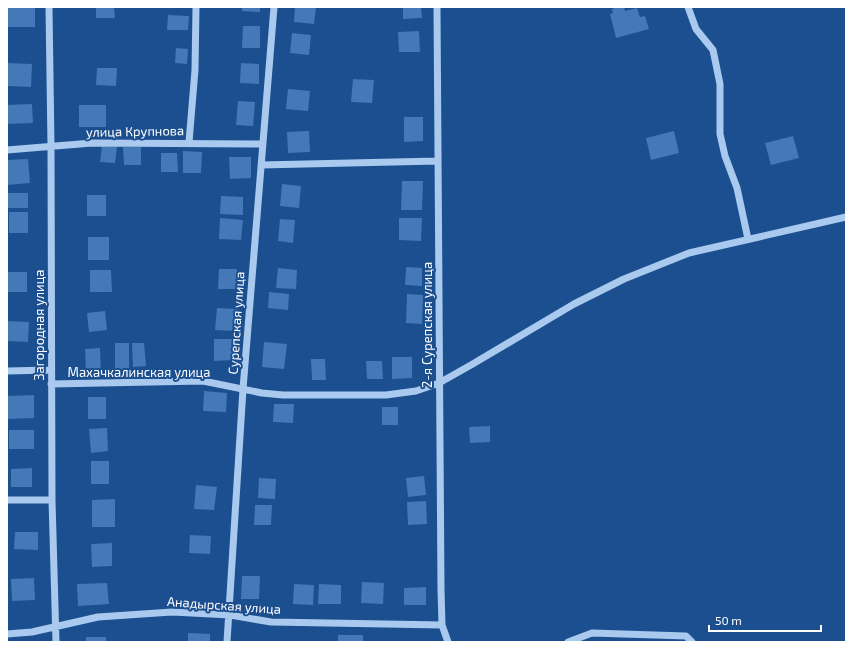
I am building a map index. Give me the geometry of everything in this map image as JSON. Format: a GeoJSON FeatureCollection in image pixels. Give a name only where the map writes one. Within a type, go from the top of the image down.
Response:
{"type":"FeatureCollection","features":[{"type":"Feature","properties":{"kind":"street","name":"Загородная улица"},"geometry":{"type":"LineString","coordinates":[[49,7],[52,500],[56,642]]}},
{"type":"Feature","properties":{"kind":"street"},"geometry":{"type":"LineString","coordinates":[[189,142],[195,70],[196,7]]}},
{"type":"Feature","properties":{"kind":"street","name":"Сурепская улица"},"geometry":{"type":"LineString","coordinates":[[227,642],[230,615],[243,389],[274,7]]}},
{"type":"Feature","properties":{"kind":"street","name":"2-я Сурепская улица"},"geometry":{"type":"LineString","coordinates":[[437,7],[442,624],[448,642]]}},
{"type":"Feature","properties":{"kind":"street"},"geometry":{"type":"LineString","coordinates":[[688,7],[696,29],[713,50],[720,84],[720,134],[725,156],[737,188],[748,239]]}},
{"type":"Feature","properties":{"kind":"street","name":"улица Крупнова"},"geometry":{"type":"LineString","coordinates":[[7,150],[92,143],[189,142],[263,144]]}},
{"type":"Feature","properties":{"kind":"street"},"geometry":{"type":"LineString","coordinates":[[261,166],[438,161]]}},
{"type":"Feature","properties":{"kind":"street","name":"Махачкалинская улица"},"geometry":{"type":"LineString","coordinates":[[51,384],[203,381],[262,394],[283,395],[386,395],[416,390],[439,383],[525,335],[574,304],[624,280],[689,253],[846,216]]}},
{"type":"Feature","properties":{"kind":"street","name":"Махачкалинская улица"},"geometry":{"type":"LineString","coordinates":[[7,371],[51,370]]}},
{"type":"Feature","properties":{"kind":"street"},"geometry":{"type":"LineString","coordinates":[[7,500],[52,500]]}},
{"type":"Feature","properties":{"kind":"street","name":"Анадырская улица"},"geometry":{"type":"LineString","coordinates":[[7,634],[32,632],[98,618],[172,612],[230,615],[271,622],[442,624]]}},
{"type":"Feature","properties":{"kind":"street"},"geometry":{"type":"LineString","coordinates":[[568,642],[592,634],[609,633],[686,636],[692,642]]}},
{"type":"Feature","properties":{"kind":"building"},"geometry":{"type":"Polygon","coordinates":[[[8,7],[35,7],[35,27],[8,27],[8,7]]]}},
{"type":"Feature","properties":{"kind":"building"},"geometry":{"type":"Polygon","coordinates":[[[96,7],[114,7],[115,18],[96,18],[96,7]]]}},
{"type":"Feature","properties":{"kind":"building"},"geometry":{"type":"Polygon","coordinates":[[[242,7],[260,7],[260,12],[242,11],[242,7]]]}},
{"type":"Feature","properties":{"kind":"building"},"geometry":{"type":"Polygon","coordinates":[[[295,7],[316,7],[314,24],[294,22],[295,7]]]}},
{"type":"Feature","properties":{"kind":"building"},"geometry":{"type":"Polygon","coordinates":[[[403,7],[421,7],[422,18],[403,19],[403,7]]]}},
{"type":"Feature","properties":{"kind":"building"},"geometry":{"type":"Polygon","coordinates":[[[624,7],[625,11],[637,8],[640,17],[645,16],[649,29],[616,38],[610,14],[613,13],[612,9],[624,7]]]}},
{"type":"Feature","properties":{"kind":"building"},"geometry":{"type":"Polygon","coordinates":[[[168,15],[189,16],[188,30],[167,30],[168,15]]]}},
{"type":"Feature","properties":{"kind":"building"},"geometry":{"type":"Polygon","coordinates":[[[243,26],[260,26],[260,48],[242,48],[243,26]]]}},
{"type":"Feature","properties":{"kind":"building"},"geometry":{"type":"Polygon","coordinates":[[[419,31],[420,52],[399,52],[398,32],[419,31]]]}},
{"type":"Feature","properties":{"kind":"building"},"geometry":{"type":"Polygon","coordinates":[[[292,33],[311,35],[309,55],[290,53],[292,33]]]}},
{"type":"Feature","properties":{"kind":"building"},"geometry":{"type":"Polygon","coordinates":[[[176,48],[188,49],[187,64],[175,63],[176,48]]]}},
{"type":"Feature","properties":{"kind":"building"},"geometry":{"type":"Polygon","coordinates":[[[7,63],[32,64],[31,87],[7,86],[7,63]]]}},
{"type":"Feature","properties":{"kind":"building"},"geometry":{"type":"Polygon","coordinates":[[[241,63],[259,64],[259,84],[240,83],[241,63]]]}},
{"type":"Feature","properties":{"kind":"building"},"geometry":{"type":"Polygon","coordinates":[[[97,68],[117,68],[116,86],[96,85],[97,68]]]}},
{"type":"Feature","properties":{"kind":"building"},"geometry":{"type":"Polygon","coordinates":[[[353,79],[374,80],[372,103],[351,102],[353,79]]]}},
{"type":"Feature","properties":{"kind":"building"},"geometry":{"type":"Polygon","coordinates":[[[288,89],[310,91],[308,111],[286,109],[288,89]]]}},
{"type":"Feature","properties":{"kind":"building"},"geometry":{"type":"Polygon","coordinates":[[[238,101],[255,102],[253,126],[236,125],[238,101]]]}},
{"type":"Feature","properties":{"kind":"building"},"geometry":{"type":"Polygon","coordinates":[[[32,104],[33,123],[7,124],[7,105],[32,104]]]}},
{"type":"Feature","properties":{"kind":"building"},"geometry":{"type":"Polygon","coordinates":[[[79,105],[106,105],[106,127],[79,127],[79,105]]]}},
{"type":"Feature","properties":{"kind":"building"},"geometry":{"type":"Polygon","coordinates":[[[404,117],[423,117],[423,141],[404,142],[404,117]]]}},
{"type":"Feature","properties":{"kind":"building"},"geometry":{"type":"Polygon","coordinates":[[[309,131],[310,152],[288,153],[287,132],[309,131]]]}},
{"type":"Feature","properties":{"kind":"building"},"geometry":{"type":"Polygon","coordinates":[[[674,131],[679,153],[651,160],[646,138],[674,131]]]}},
{"type":"Feature","properties":{"kind":"building"},"geometry":{"type":"Polygon","coordinates":[[[793,136],[799,158],[771,165],[765,143],[793,136]]]}},
{"type":"Feature","properties":{"kind":"building"},"geometry":{"type":"Polygon","coordinates":[[[102,146],[117,147],[115,163],[100,162],[102,146]]]}},
{"type":"Feature","properties":{"kind":"building"},"geometry":{"type":"Polygon","coordinates":[[[123,147],[141,147],[141,165],[124,165],[123,147]]]}},
{"type":"Feature","properties":{"kind":"building"},"geometry":{"type":"Polygon","coordinates":[[[183,151],[202,152],[201,173],[183,173],[183,151]]]}},
{"type":"Feature","properties":{"kind":"building"},"geometry":{"type":"Polygon","coordinates":[[[161,153],[177,153],[178,172],[161,172],[161,153]]]}},
{"type":"Feature","properties":{"kind":"building"},"geometry":{"type":"Polygon","coordinates":[[[229,157],[251,157],[251,178],[230,179],[229,157]]]}},
{"type":"Feature","properties":{"kind":"building"},"geometry":{"type":"Polygon","coordinates":[[[28,159],[30,183],[7,185],[7,160],[28,159]]]}},
{"type":"Feature","properties":{"kind":"building"},"geometry":{"type":"Polygon","coordinates":[[[402,181],[423,181],[422,210],[401,210],[402,181]]]}},
{"type":"Feature","properties":{"kind":"building"},"geometry":{"type":"Polygon","coordinates":[[[282,184],[301,186],[299,208],[280,206],[282,184]]]}},
{"type":"Feature","properties":{"kind":"building"},"geometry":{"type":"Polygon","coordinates":[[[7,193],[28,193],[28,208],[7,208],[7,193]]]}},
{"type":"Feature","properties":{"kind":"building"},"geometry":{"type":"Polygon","coordinates":[[[87,195],[106,195],[106,216],[87,216],[87,195]]]}},
{"type":"Feature","properties":{"kind":"building"},"geometry":{"type":"Polygon","coordinates":[[[221,196],[243,197],[243,215],[220,214],[221,196]]]}},
{"type":"Feature","properties":{"kind":"building"},"geometry":{"type":"Polygon","coordinates":[[[9,212],[28,212],[28,233],[9,233],[9,212]]]}},
{"type":"Feature","properties":{"kind":"building"},"geometry":{"type":"Polygon","coordinates":[[[220,218],[243,220],[241,240],[219,239],[220,218]]]}},
{"type":"Feature","properties":{"kind":"building"},"geometry":{"type":"Polygon","coordinates":[[[399,218],[422,218],[421,241],[399,240],[399,218]]]}},
{"type":"Feature","properties":{"kind":"building"},"geometry":{"type":"Polygon","coordinates":[[[280,219],[295,220],[293,243],[278,241],[280,219]]]}},
{"type":"Feature","properties":{"kind":"building"},"geometry":{"type":"Polygon","coordinates":[[[88,237],[109,237],[109,260],[88,260],[88,237]]]}},
{"type":"Feature","properties":{"kind":"building"},"geometry":{"type":"Polygon","coordinates":[[[406,267],[422,268],[422,286],[405,285],[406,267]]]}},
{"type":"Feature","properties":{"kind":"building"},"geometry":{"type":"Polygon","coordinates":[[[278,268],[297,270],[296,289],[276,288],[278,268]]]}},
{"type":"Feature","properties":{"kind":"building"},"geometry":{"type":"Polygon","coordinates":[[[219,269],[237,269],[237,289],[218,289],[219,269]]]}},
{"type":"Feature","properties":{"kind":"building"},"geometry":{"type":"Polygon","coordinates":[[[90,270],[111,270],[112,292],[90,292],[90,270]]]}},
{"type":"Feature","properties":{"kind":"building"},"geometry":{"type":"Polygon","coordinates":[[[7,272],[27,272],[27,292],[7,292],[7,272]]]}},
{"type":"Feature","properties":{"kind":"building"},"geometry":{"type":"Polygon","coordinates":[[[269,292],[289,294],[288,310],[268,308],[269,292]]]}},
{"type":"Feature","properties":{"kind":"building"},"geometry":{"type":"Polygon","coordinates":[[[407,294],[423,295],[422,324],[406,323],[407,294]]]}},
{"type":"Feature","properties":{"kind":"building"},"geometry":{"type":"Polygon","coordinates":[[[217,308],[238,309],[236,331],[215,330],[217,308]]]}},
{"type":"Feature","properties":{"kind":"building"},"geometry":{"type":"Polygon","coordinates":[[[105,311],[107,330],[89,332],[87,313],[105,311]]]}},
{"type":"Feature","properties":{"kind":"building"},"geometry":{"type":"Polygon","coordinates":[[[7,321],[29,322],[28,342],[7,341],[7,321]]]}},
{"type":"Feature","properties":{"kind":"building"},"geometry":{"type":"Polygon","coordinates":[[[214,339],[233,339],[234,360],[214,361],[214,339]]]}},
{"type":"Feature","properties":{"kind":"building"},"geometry":{"type":"Polygon","coordinates":[[[264,342],[287,344],[284,369],[262,367],[264,342]]]}},
{"type":"Feature","properties":{"kind":"building"},"geometry":{"type":"Polygon","coordinates":[[[115,343],[129,343],[129,369],[115,369],[115,343]]]}},
{"type":"Feature","properties":{"kind":"building"},"geometry":{"type":"Polygon","coordinates":[[[132,343],[144,343],[146,366],[133,367],[132,343]]]}},
{"type":"Feature","properties":{"kind":"building"},"geometry":{"type":"Polygon","coordinates":[[[100,348],[101,372],[86,373],[85,349],[100,348]]]}},
{"type":"Feature","properties":{"kind":"building"},"geometry":{"type":"Polygon","coordinates":[[[392,357],[412,357],[412,378],[392,379],[392,357]]]}},
{"type":"Feature","properties":{"kind":"building"},"geometry":{"type":"Polygon","coordinates":[[[311,359],[325,359],[326,380],[312,380],[311,359]]]}},
{"type":"Feature","properties":{"kind":"building"},"geometry":{"type":"Polygon","coordinates":[[[366,361],[382,361],[383,379],[367,379],[366,361]]]}},
{"type":"Feature","properties":{"kind":"building"},"geometry":{"type":"Polygon","coordinates":[[[204,391],[227,393],[226,412],[203,411],[204,391]]]}},
{"type":"Feature","properties":{"kind":"building"},"geometry":{"type":"Polygon","coordinates":[[[34,395],[34,418],[7,419],[7,396],[34,395]]]}},
{"type":"Feature","properties":{"kind":"building"},"geometry":{"type":"Polygon","coordinates":[[[88,397],[106,397],[106,419],[88,419],[88,397]]]}},
{"type":"Feature","properties":{"kind":"building"},"geometry":{"type":"Polygon","coordinates":[[[274,404],[294,404],[293,423],[273,422],[274,404]]]}},
{"type":"Feature","properties":{"kind":"building"},"geometry":{"type":"Polygon","coordinates":[[[382,407],[398,407],[398,425],[382,425],[382,407]]]}},
{"type":"Feature","properties":{"kind":"building"},"geometry":{"type":"Polygon","coordinates":[[[490,426],[490,442],[470,443],[469,427],[490,426]]]}},
{"type":"Feature","properties":{"kind":"building"},"geometry":{"type":"Polygon","coordinates":[[[107,428],[108,451],[91,453],[89,429],[107,428]]]}},
{"type":"Feature","properties":{"kind":"building"},"geometry":{"type":"Polygon","coordinates":[[[9,430],[34,430],[34,449],[9,449],[9,430]]]}},
{"type":"Feature","properties":{"kind":"building"},"geometry":{"type":"Polygon","coordinates":[[[91,461],[109,461],[109,484],[91,484],[91,461]]]}},
{"type":"Feature","properties":{"kind":"building"},"geometry":{"type":"Polygon","coordinates":[[[32,468],[32,487],[11,487],[11,469],[32,468]]]}},
{"type":"Feature","properties":{"kind":"building"},"geometry":{"type":"Polygon","coordinates":[[[424,476],[426,495],[408,497],[406,478],[424,476]]]}},
{"type":"Feature","properties":{"kind":"building"},"geometry":{"type":"Polygon","coordinates":[[[259,478],[276,479],[275,499],[258,498],[259,478]]]}},
{"type":"Feature","properties":{"kind":"building"},"geometry":{"type":"Polygon","coordinates":[[[196,485],[217,487],[214,510],[194,509],[196,485]]]}},
{"type":"Feature","properties":{"kind":"building"},"geometry":{"type":"Polygon","coordinates":[[[115,499],[115,527],[92,527],[92,500],[115,499]]]}},
{"type":"Feature","properties":{"kind":"building"},"geometry":{"type":"Polygon","coordinates":[[[426,501],[427,524],[408,525],[407,502],[426,501]]]}},
{"type":"Feature","properties":{"kind":"building"},"geometry":{"type":"Polygon","coordinates":[[[255,505],[272,505],[271,525],[254,525],[255,505]]]}},
{"type":"Feature","properties":{"kind":"building"},"geometry":{"type":"Polygon","coordinates":[[[15,532],[38,532],[38,550],[14,549],[15,532]]]}},
{"type":"Feature","properties":{"kind":"building"},"geometry":{"type":"Polygon","coordinates":[[[190,535],[211,536],[210,554],[189,553],[190,535]]]}},
{"type":"Feature","properties":{"kind":"building"},"geometry":{"type":"Polygon","coordinates":[[[112,543],[112,566],[92,567],[91,544],[112,543]]]}},
{"type":"Feature","properties":{"kind":"building"},"geometry":{"type":"Polygon","coordinates":[[[242,576],[260,576],[259,599],[241,599],[242,576]]]}},
{"type":"Feature","properties":{"kind":"building"},"geometry":{"type":"Polygon","coordinates":[[[34,578],[35,600],[12,601],[11,579],[34,578]]]}},
{"type":"Feature","properties":{"kind":"building"},"geometry":{"type":"Polygon","coordinates":[[[362,582],[384,583],[383,604],[361,603],[362,582]]]}},
{"type":"Feature","properties":{"kind":"building"},"geometry":{"type":"Polygon","coordinates":[[[107,583],[109,604],[78,606],[77,584],[107,583]]]}},
{"type":"Feature","properties":{"kind":"building"},"geometry":{"type":"Polygon","coordinates":[[[294,584],[314,585],[313,605],[293,604],[294,584]]]}},
{"type":"Feature","properties":{"kind":"building"},"geometry":{"type":"Polygon","coordinates":[[[319,584],[341,585],[341,604],[318,604],[319,584]]]}},
{"type":"Feature","properties":{"kind":"building"},"geometry":{"type":"Polygon","coordinates":[[[426,587],[426,605],[404,605],[404,588],[426,587]]]}},
{"type":"Feature","properties":{"kind":"building"},"geometry":{"type":"Polygon","coordinates":[[[188,633],[210,634],[210,642],[188,642],[188,633]]]}},
{"type":"Feature","properties":{"kind":"building"},"geometry":{"type":"Polygon","coordinates":[[[338,635],[363,635],[363,642],[338,642],[338,635]]]}},
{"type":"Feature","properties":{"kind":"building"},"geometry":{"type":"Polygon","coordinates":[[[86,637],[106,637],[106,642],[86,642],[86,637]]]}}]}
